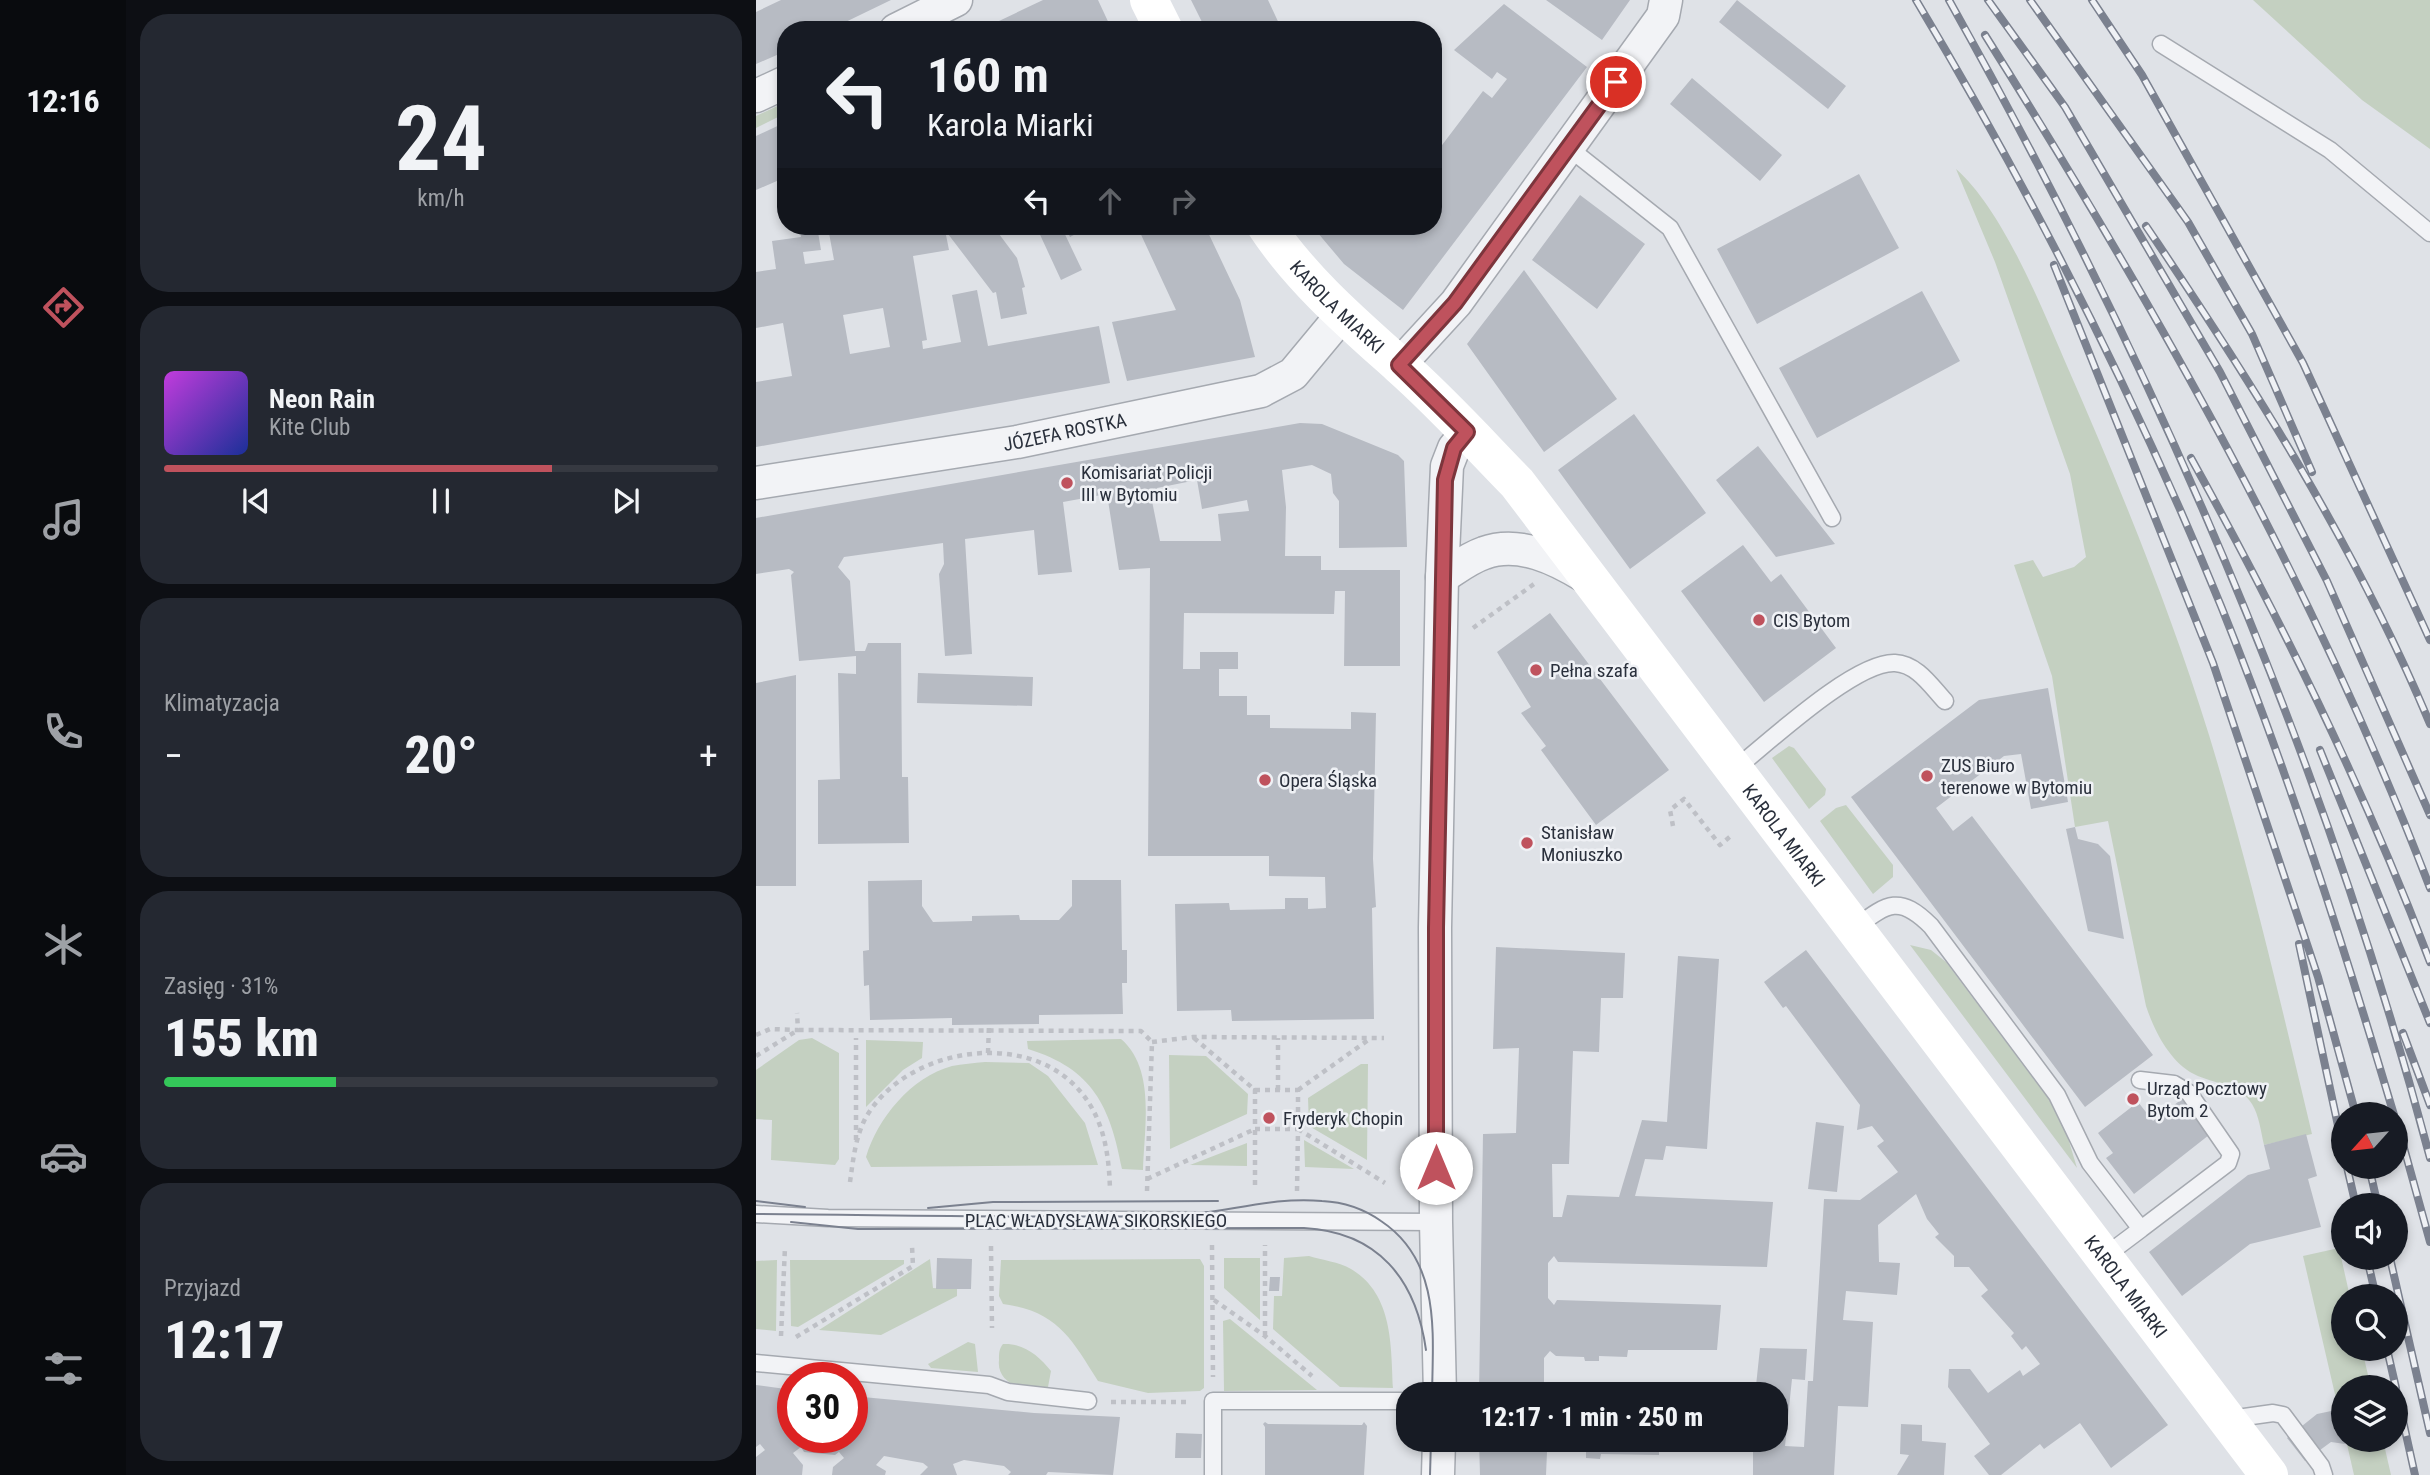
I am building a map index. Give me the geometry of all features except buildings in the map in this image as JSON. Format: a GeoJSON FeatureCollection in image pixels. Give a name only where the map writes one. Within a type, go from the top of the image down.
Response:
{"type":"FeatureCollection","features":[{"type":"Feature","properties":{"kind":"main road"},"geometry":{"type":"LineString","coordinates":[[1149,0],[1160,21]]}},
{"type":"Feature","properties":{"kind":"main road","name":"KAROLA MIARKI"},"geometry":{"type":"LineString","coordinates":[[1273,235],[1299,270],[1342,315],[1399,365],[1517,483],[2269,1475]]}},
{"type":"Feature","properties":{"kind":"street"},"geometry":{"type":"LineString","coordinates":[[914,21],[957,0]]}},
{"type":"Feature","properties":{"kind":"street"},"geometry":{"type":"LineString","coordinates":[[1399,365],[1455,303],[1569,148],[1663,16],[1666,0]]}},
{"type":"Feature","properties":{"kind":"street"},"geometry":{"type":"LineString","coordinates":[[756,96],[777,86]]}},
{"type":"Feature","properties":{"kind":"street","name":"JÓZEFA ROSTKA"},"geometry":{"type":"LineString","coordinates":[[756,483],[1017,442],[1261,391],[1293,374],[1342,315]]}},
{"type":"Feature","properties":{"kind":"street"},"geometry":{"type":"LineString","coordinates":[[1440,1382],[1436,1222],[1436,928],[1442,577],[1447,466],[1454,448],[1467,432]]}},
{"type":"Feature","properties":{"kind":"street"},"geometry":{"type":"LineString","coordinates":[[1442,577],[1481,554],[1496,549],[1525,550],[1561,561],[1591,579]]}},
{"type":"Feature","properties":{"kind":"street"},"geometry":{"type":"LineString","coordinates":[[1438,1475],[1439,1452]]}},
{"type":"Feature","properties":{"kind":"lane"},"geometry":{"type":"LineString","coordinates":[[2161,44],[2330,150],[2430,233]]}},
{"type":"Feature","properties":{"kind":"lane"},"geometry":{"type":"LineString","coordinates":[[1569,148],[1670,228],[1832,518]]}},
{"type":"Feature","properties":{"kind":"lane"},"geometry":{"type":"LineString","coordinates":[[1735,769],[1846,681],[1869,668],[1895,663],[1918,671],[1945,701]]}},
{"type":"Feature","properties":{"kind":"lane"},"geometry":{"type":"LineString","coordinates":[[1856,927],[1886,905],[1893,904],[1908,908],[1931,926],[2057,1095],[2090,1163],[2141,1228]]}},
{"type":"Feature","properties":{"kind":"lane"},"geometry":{"type":"LineString","coordinates":[[2105,1256],[2228,1163],[2231,1154],[2189,1093],[2174,1084],[2140,1080]]}},
{"type":"Feature","properties":{"kind":"lane","name":"PLAC WŁADYSŁAWA SIKORSKIEGO"},"geometry":{"type":"LineString","coordinates":[[756,1214],[840,1219],[1436,1222]]}},
{"type":"Feature","properties":{"kind":"lane"},"geometry":{"type":"LineString","coordinates":[[756,1363],[989,1385],[1008,1392],[1088,1401]]}},
{"type":"Feature","properties":{"kind":"lane"},"geometry":{"type":"LineString","coordinates":[[1213,1475],[1213,1401],[1396,1401]]}},
{"type":"Feature","properties":{"kind":"lane"},"geometry":{"type":"LineString","coordinates":[[2228,1419],[2273,1413],[2283,1415],[2321,1466],[2324,1475]]}},
{"type":"Feature","properties":{"kind":"path"},"geometry":{"type":"LineString","coordinates":[[1471,629],[1534,583]]}},
{"type":"Feature","properties":{"kind":"path"},"geometry":{"type":"LineString","coordinates":[[1673,826],[1670,810],[1684,799],[1720,845],[1732,835]]}},
{"type":"Feature","properties":{"kind":"path"},"geometry":{"type":"LineString","coordinates":[[797,1013],[797,1030]]}},
{"type":"Feature","properties":{"kind":"path"},"geometry":{"type":"LineString","coordinates":[[988,1053],[989,1028]]}},
{"type":"Feature","properties":{"kind":"path"},"geometry":{"type":"LineString","coordinates":[[756,1035],[769,1029],[989,1028],[1141,1031],[1152,1042],[1147,1191]]}},
{"type":"Feature","properties":{"kind":"path"},"geometry":{"type":"LineString","coordinates":[[756,1056],[797,1030]]}},
{"type":"Feature","properties":{"kind":"path"},"geometry":{"type":"LineString","coordinates":[[1152,1042],[1193,1037],[1384,1038]]}},
{"type":"Feature","properties":{"kind":"path"},"geometry":{"type":"LineString","coordinates":[[1193,1037],[1255,1090],[1298,1090],[1371,1038]]}},
{"type":"Feature","properties":{"kind":"path"},"geometry":{"type":"LineString","coordinates":[[850,1182],[856,1144],[856,1038]]}},
{"type":"Feature","properties":{"kind":"path"},"geometry":{"type":"LineString","coordinates":[[1278,1038],[1278,1090]]}},
{"type":"Feature","properties":{"kind":"path"},"geometry":{"type":"LineString","coordinates":[[856,1144],[866,1119],[879,1101],[908,1076],[945,1059],[988,1053],[1026,1058],[1044,1064],[1069,1080],[1081,1092],[1105,1138],[1110,1164],[1110,1190]]}},
{"type":"Feature","properties":{"kind":"path"},"geometry":{"type":"LineString","coordinates":[[1255,1090],[1255,1190]]}},
{"type":"Feature","properties":{"kind":"path"},"geometry":{"type":"LineString","coordinates":[[1297,1191],[1298,1090]]}},
{"type":"Feature","properties":{"kind":"path"},"geometry":{"type":"LineString","coordinates":[[1147,1179],[1255,1129],[1298,1129],[1385,1183]]}},
{"type":"Feature","properties":{"kind":"path"},"geometry":{"type":"LineString","coordinates":[[1265,1244],[1265,1336]]}},
{"type":"Feature","properties":{"kind":"path"},"geometry":{"type":"LineString","coordinates":[[1088,1401],[1152,1404],[1213,1401],[1212,1245]]}},
{"type":"Feature","properties":{"kind":"path"},"geometry":{"type":"LineString","coordinates":[[796,1337],[913,1266],[912,1246]]}},
{"type":"Feature","properties":{"kind":"path"},"geometry":{"type":"LineString","coordinates":[[991,1246],[992,1328]]}},
{"type":"Feature","properties":{"kind":"path"},"geometry":{"type":"LineString","coordinates":[[781,1336],[785,1247]]}},
{"type":"Feature","properties":{"kind":"path"},"geometry":{"type":"LineString","coordinates":[[1213,1300],[1265,1336],[1329,1390],[1329,1401]]}},
{"type":"Feature","properties":{"kind":"green space"},"geometry":{"type":"Polygon","coordinates":[[[2253,0],[2430,0],[2430,149],[2362,100],[2253,0]]]}},
{"type":"Feature","properties":{"kind":"green space"},"geometry":{"type":"Polygon","coordinates":[[[777,106],[777,118],[756,128],[756,116],[777,106]]]}},
{"type":"Feature","properties":{"kind":"green space"},"geometry":{"type":"Polygon","coordinates":[[[1956,169],[1990,209],[2020,261],[2106,457],[2161,595],[2224,784],[2312,1134],[2264,1145],[2256,1113],[2246,1097],[2232,1088],[2190,1072],[2175,1059],[2158,1034],[2146,1006],[2108,821],[2075,827],[2052,676],[2014,565],[2033,560],[2043,577],[2074,567],[2086,557],[2070,474],[1995,262],[1956,169]]]}},
{"type":"Feature","properties":{"kind":"green space"},"geometry":{"type":"Polygon","coordinates":[[[1789,746],[1794,748],[1826,789],[1825,795],[1809,809],[1772,758],[1789,746]]]}},
{"type":"Feature","properties":{"kind":"green space"},"geometry":{"type":"Polygon","coordinates":[[[1846,805],[1893,865],[1893,877],[1873,894],[1820,821],[1836,808],[1846,805]]]}},
{"type":"Feature","properties":{"kind":"green space"},"geometry":{"type":"Polygon","coordinates":[[[1910,945],[1931,950],[1946,962],[2051,1102],[2065,1128],[2077,1168],[1910,945]]]}},
{"type":"Feature","properties":{"kind":"green space"},"geometry":{"type":"Polygon","coordinates":[[[812,1038],[839,1053],[839,1159],[835,1165],[771,1160],[772,1120],[756,1119],[756,1070],[799,1040],[812,1038]]]}},
{"type":"Feature","properties":{"kind":"green space"},"geometry":{"type":"Polygon","coordinates":[[[1121,1039],[1132,1052],[1144,1083],[1146,1118],[1143,1170],[1122,1169],[1104,1109],[1083,1079],[1050,1057],[1028,1049],[1027,1041],[1121,1039]]]}},
{"type":"Feature","properties":{"kind":"green space"},"geometry":{"type":"Polygon","coordinates":[[[866,1040],[923,1042],[922,1058],[903,1070],[866,1107],[866,1040]]]}},
{"type":"Feature","properties":{"kind":"green space"},"geometry":{"type":"Polygon","coordinates":[[[1169,1055],[1206,1056],[1248,1094],[1247,1114],[1170,1149],[1169,1055]]]}},
{"type":"Feature","properties":{"kind":"green space"},"geometry":{"type":"Polygon","coordinates":[[[985,1062],[1029,1063],[1048,1076],[1085,1123],[1098,1165],[871,1167],[866,1157],[871,1143],[887,1114],[898,1101],[937,1072],[952,1066],[985,1062]]]}},
{"type":"Feature","properties":{"kind":"green space"},"geometry":{"type":"Polygon","coordinates":[[[1361,1064],[1368,1064],[1367,1160],[1309,1126],[1308,1098],[1361,1064]]]}},
{"type":"Feature","properties":{"kind":"green space"},"geometry":{"type":"Polygon","coordinates":[[[1304,1140],[1354,1169],[1305,1167],[1304,1140]]]}},
{"type":"Feature","properties":{"kind":"green space"},"geometry":{"type":"Polygon","coordinates":[[[1247,1143],[1247,1166],[1190,1165],[1247,1143]]]}},
{"type":"Feature","properties":{"kind":"green space"},"geometry":{"type":"Polygon","coordinates":[[[2331,1250],[2331,1270],[2344,1270],[2347,1284],[2331,1284],[2331,1361],[2365,1361],[2368,1375],[2331,1377],[2303,1256],[2331,1250]]]}},
{"type":"Feature","properties":{"kind":"green space"},"geometry":{"type":"Polygon","coordinates":[[[1309,1256],[1351,1269],[1375,1292],[1382,1306],[1390,1338],[1393,1388],[1340,1387],[1273,1329],[1274,1296],[1282,1296],[1284,1258],[1309,1256]]]}},
{"type":"Feature","properties":{"kind":"green space"},"geometry":{"type":"Polygon","coordinates":[[[1224,1258],[1260,1258],[1260,1320],[1224,1288],[1224,1258]]]}},
{"type":"Feature","properties":{"kind":"green space"},"geometry":{"type":"Polygon","coordinates":[[[930,1259],[933,1288],[957,1289],[957,1296],[881,1335],[819,1330],[930,1259]]]}},
{"type":"Feature","properties":{"kind":"green space"},"geometry":{"type":"Polygon","coordinates":[[[1200,1259],[1204,1266],[1204,1388],[1200,1391],[1148,1393],[1098,1381],[1061,1329],[1037,1313],[1003,1304],[999,1296],[1001,1260],[1200,1259]]]}},
{"type":"Feature","properties":{"kind":"green space"},"geometry":{"type":"Polygon","coordinates":[[[777,1260],[776,1331],[756,1329],[756,1261],[777,1260]]]}},
{"type":"Feature","properties":{"kind":"green space"},"geometry":{"type":"Polygon","coordinates":[[[790,1260],[904,1260],[904,1264],[798,1327],[791,1326],[790,1260]]]}},
{"type":"Feature","properties":{"kind":"green space"},"geometry":{"type":"Polygon","coordinates":[[[1230,1319],[1317,1390],[1224,1391],[1223,1321],[1230,1319]]]}},
{"type":"Feature","properties":{"kind":"green space"},"geometry":{"type":"Polygon","coordinates":[[[968,1342],[975,1344],[978,1372],[931,1368],[928,1364],[968,1342]]]}},
{"type":"Feature","properties":{"kind":"green space"},"geometry":{"type":"Polygon","coordinates":[[[1003,1344],[1024,1348],[1041,1360],[1051,1371],[1048,1387],[1023,1388],[1008,1381],[999,1369],[999,1353],[1003,1344]]]}},
{"type":"Feature","properties":{"kind":"green space"},"geometry":{"type":"Polygon","coordinates":[[[2349,1452],[2386,1452],[2391,1475],[2354,1475],[2349,1452]]]}},
{"type":"Feature","properties":{"kind":"tram line"},"geometry":{"type":"LineString","coordinates":[[756,1201],[805,1207]]}},
{"type":"Feature","properties":{"kind":"tram line"},"geometry":{"type":"LineString","coordinates":[[928,1208],[993,1202],[1218,1201]]}},
{"type":"Feature","properties":{"kind":"tram line"},"geometry":{"type":"LineString","coordinates":[[756,1214],[1169,1216],[1283,1201],[1322,1201],[1345,1205],[1381,1221],[1400,1237],[1414,1256],[1424,1277],[1429,1299],[1433,1347],[1432,1382]]}},
{"type":"Feature","properties":{"kind":"tram line"},"geometry":{"type":"LineString","coordinates":[[791,1222],[858,1229],[1304,1228],[1330,1231],[1353,1239],[1372,1250],[1389,1264],[1403,1281],[1421,1325],[1426,1350]]}},
{"type":"Feature","properties":{"kind":"tram line"},"geometry":{"type":"LineString","coordinates":[[1430,1475],[1431,1452]]}},
{"type":"Feature","properties":{"kind":"railway"},"geometry":{"type":"LineString","coordinates":[[1916,0],[2000,147],[2080,297],[2188,528],[2246,668],[2292,795],[2335,922],[2390,1102]]}},
{"type":"Feature","properties":{"kind":"railway"},"geometry":{"type":"LineString","coordinates":[[1949,0],[2096,278],[2163,420],[2226,564],[2285,710],[2339,857],[2387,1007],[2430,1158]]}},
{"type":"Feature","properties":{"kind":"railway"},"geometry":{"type":"LineString","coordinates":[[1988,0],[2065,107],[2220,372],[2327,581],[2430,815]]}},
{"type":"Feature","properties":{"kind":"railway"},"geometry":{"type":"LineString","coordinates":[[2030,0],[2188,222],[2252,334],[2312,472]]}},
{"type":"Feature","properties":{"kind":"railway"},"geometry":{"type":"LineString","coordinates":[[2092,0],[2142,75],[2303,363],[2430,640]]}},
{"type":"Feature","properties":{"kind":"railway"},"geometry":{"type":"LineString","coordinates":[[1985,35],[2171,345],[2284,558],[2385,776],[2430,888]]}},
{"type":"Feature","properties":{"kind":"railway"},"geometry":{"type":"LineString","coordinates":[[2146,226],[2263,406],[2336,530],[2401,658],[2430,724]]}},
{"type":"Feature","properties":{"kind":"railway"},"geometry":{"type":"LineString","coordinates":[[2054,265],[2213,663],[2318,977],[2352,1102]]}},
{"type":"Feature","properties":{"kind":"railway"},"geometry":{"type":"LineString","coordinates":[[2191,458],[2320,706],[2377,833],[2430,962]]}},
{"type":"Feature","properties":{"kind":"railway"},"geometry":{"type":"LineString","coordinates":[[2320,750],[2430,1023]]}},
{"type":"Feature","properties":{"kind":"railway"},"geometry":{"type":"LineString","coordinates":[[2299,944],[2333,1102]]}},
{"type":"Feature","properties":{"kind":"railway"},"geometry":{"type":"LineString","coordinates":[[2403,1033],[2430,1105]]}},
{"type":"Feature","properties":{"kind":"railway"},"geometry":{"type":"LineString","coordinates":[[2408,1162],[2430,1242]]}},
{"type":"Feature","properties":{"kind":"railway"},"geometry":{"type":"LineString","coordinates":[[2350,1180],[2353,1193]]}},
{"type":"Feature","properties":{"kind":"railway"},"geometry":{"type":"LineString","coordinates":[[2372,1180],[2375,1193]]}},
{"type":"Feature","properties":{"kind":"railway"},"geometry":{"type":"LineString","coordinates":[[2370,1270],[2373,1284]]}},
{"type":"Feature","properties":{"kind":"railway"},"geometry":{"type":"LineString","coordinates":[[2393,1270],[2430,1433]]}},
{"type":"Feature","properties":{"kind":"railway"},"geometry":{"type":"LineString","coordinates":[[2390,1361],[2393,1375]]}},
{"type":"Feature","properties":{"kind":"railway"},"geometry":{"type":"LineString","coordinates":[[2408,1443],[2415,1475]]}},
{"type":"Feature","properties":{"kind":"place","name":"Komisariat Policji III w Bytomiu"},"geometry":{"type":"Point","coordinates":[1067,483]}},
{"type":"Feature","properties":{"kind":"place","name":"CIS Bytom"},"geometry":{"type":"Point","coordinates":[1759,620]}},
{"type":"Feature","properties":{"kind":"place","name":"Pełna szafa"},"geometry":{"type":"Point","coordinates":[1536,670]}},
{"type":"Feature","properties":{"kind":"place","name":"ZUS Biuro terenowe w Bytomiu"},"geometry":{"type":"Point","coordinates":[1927,776]}},
{"type":"Feature","properties":{"kind":"place","name":"Opera Śląska"},"geometry":{"type":"Point","coordinates":[1265,780]}},
{"type":"Feature","properties":{"kind":"place","name":"Stanisław Moniuszko"},"geometry":{"type":"Point","coordinates":[1527,843]}},
{"type":"Feature","properties":{"kind":"place","name":"Urząd Pocztowy Bytom 2"},"geometry":{"type":"Point","coordinates":[2133,1099]}},
{"type":"Feature","properties":{"kind":"place","name":"Fryderyk Chopin"},"geometry":{"type":"Point","coordinates":[1269,1118]}},
{"type":"Feature","properties":{"kind":"route"},"geometry":{"type":"LineString","coordinates":[[1436,1168],[1436,928],[1445,480],[1454,448],[1467,432],[1399,365],[1455,303],[1616,82]]}}]}
